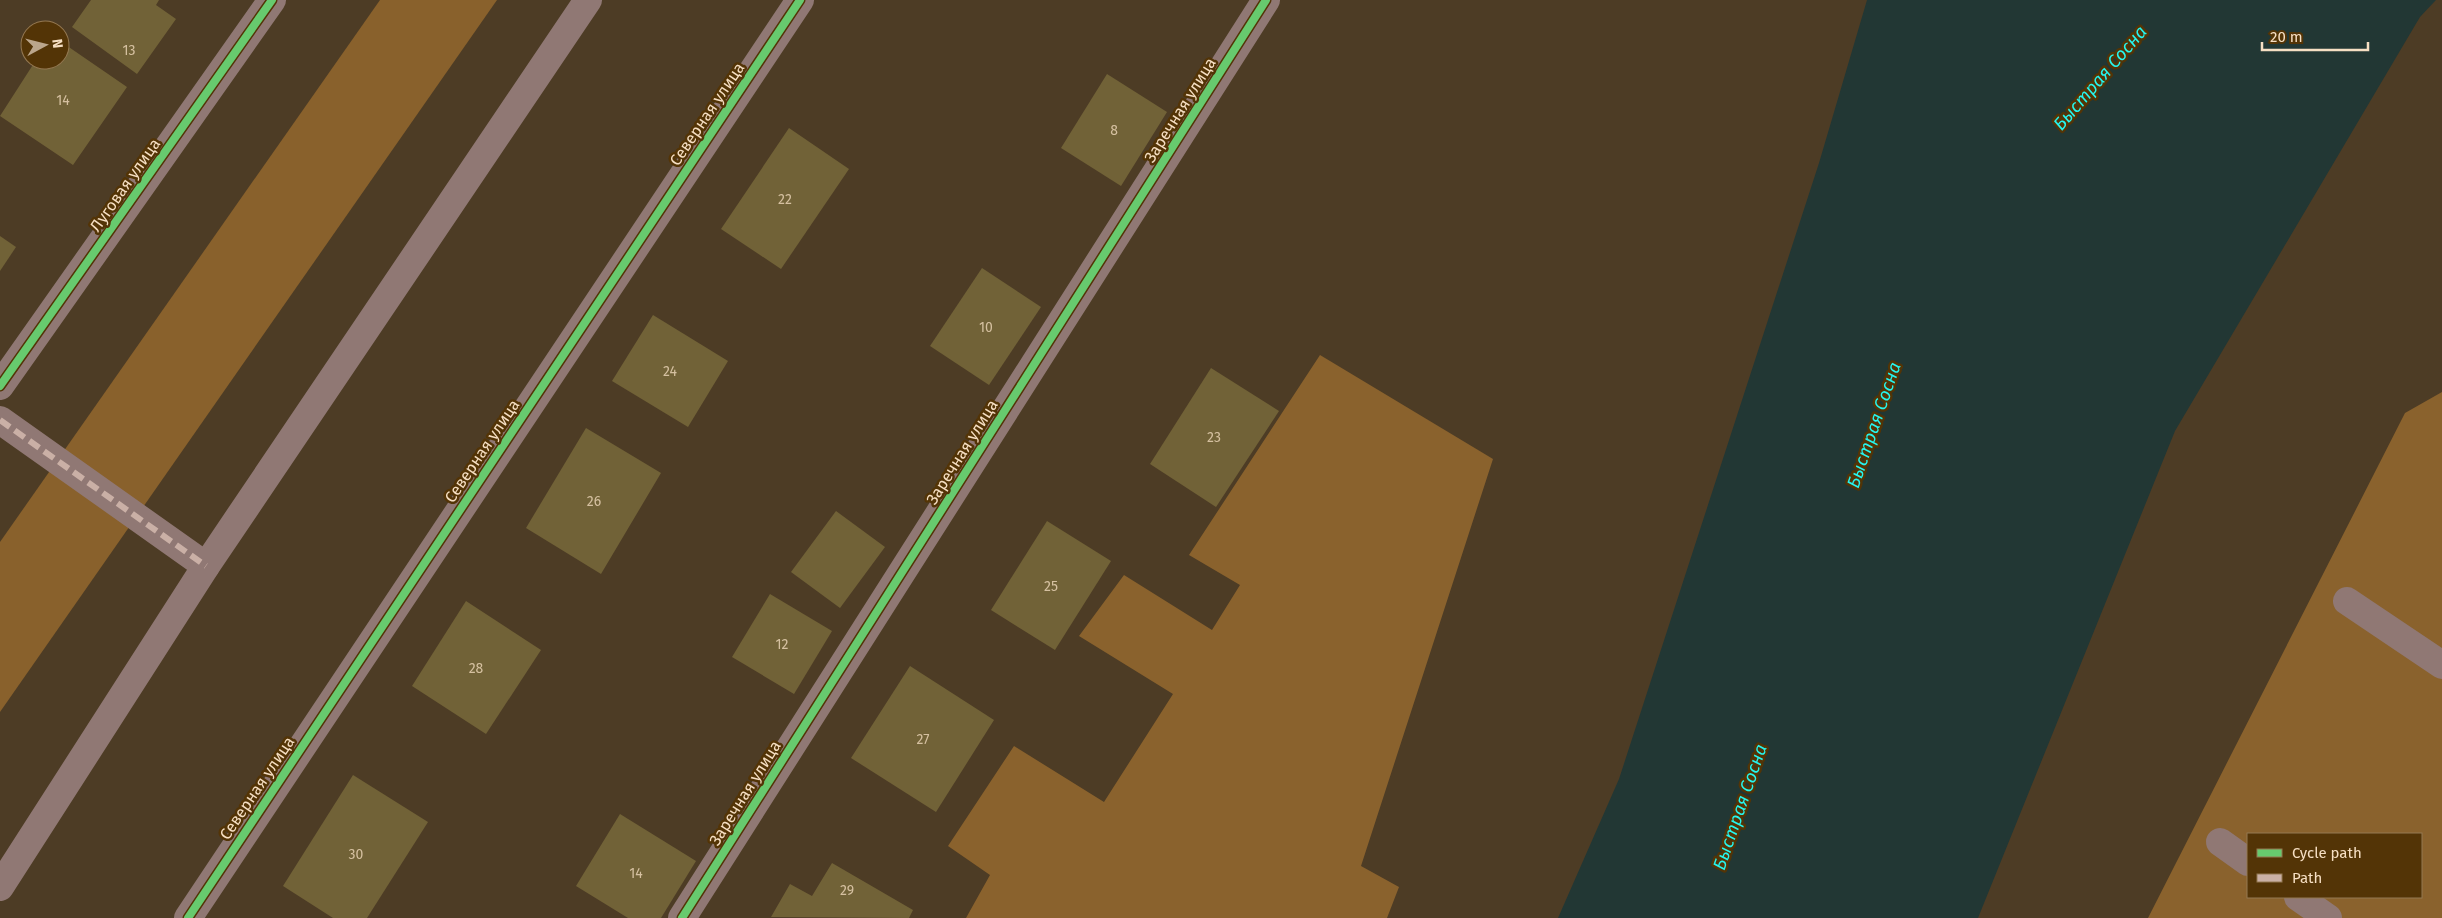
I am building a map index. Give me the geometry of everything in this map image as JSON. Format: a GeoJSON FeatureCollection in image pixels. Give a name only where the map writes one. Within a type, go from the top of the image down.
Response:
{"type":"FeatureCollection","features":[{"type":"Feature","properties":{"kind":"street","name":"Луговая улица"},"geometry":{"type":"LineString","coordinates":[[0,386],[272,0]]}},
{"type":"Feature","properties":{"kind":"street"},"geometry":{"type":"LineString","coordinates":[[0,887],[206,566],[588,0]]}},
{"type":"Feature","properties":{"kind":"street","name":"Северная улица"},"geometry":{"type":"LineString","coordinates":[[188,918],[800,0]]}},
{"type":"Feature","properties":{"kind":"street","name":"Заречная улица"},"geometry":{"type":"LineString","coordinates":[[682,918],[1266,0]]}},
{"type":"Feature","properties":{"kind":"street"},"geometry":{"type":"LineString","coordinates":[[0,420],[206,566]]}},
{"type":"Feature","properties":{"kind":"street"},"geometry":{"type":"LineString","coordinates":[[2347,601],[2442,665]]}},
{"type":"Feature","properties":{"kind":"street"},"geometry":{"type":"LineString","coordinates":[[2220,842],[2247,861]]}},
{"type":"Feature","properties":{"kind":"street"},"geometry":{"type":"LineString","coordinates":[[2299,898],[2328,918]]}},
{"type":"Feature","properties":{"kind":"shaded area"},"geometry":{"type":"Polygon","coordinates":[[[380,0],[497,0],[0,712],[0,542],[380,0]]]}},
{"type":"Feature","properties":{"kind":"shaded area"},"geometry":{"type":"Polygon","coordinates":[[[1320,355],[1493,459],[1361,866],[1399,887],[1387,918],[966,918],[990,875],[948,846],[1014,746],[1104,802],[1173,694],[1079,636],[1124,575],[1212,630],[1240,585],[1189,555],[1320,355]]]}},
{"type":"Feature","properties":{"kind":"shaded area"},"geometry":{"type":"Polygon","coordinates":[[[2442,392],[2442,918],[2148,918],[2405,413],[2442,392]]]}},
{"type":"Feature","properties":{"kind":"water","name":"Быстрая Сосна"},"geometry":{"type":"Polygon","coordinates":[[[1867,0],[2436,0],[2420,17],[2175,431],[1978,918],[1558,918],[1619,779],[1819,163],[1867,0]]]}},
{"type":"Feature","properties":{"kind":"building"},"geometry":{"type":"Polygon","coordinates":[[[91,0],[159,0],[156,5],[176,19],[137,74],[72,27],[91,0]]]}},
{"type":"Feature","properties":{"kind":"building"},"geometry":{"type":"Polygon","coordinates":[[[70,48],[127,87],[73,165],[0,116],[30,70],[70,70],[70,48]]]}},
{"type":"Feature","properties":{"kind":"building"},"geometry":{"type":"Polygon","coordinates":[[[1107,74],[1167,112],[1121,186],[1061,148],[1107,74]]]}},
{"type":"Feature","properties":{"kind":"building"},"geometry":{"type":"Polygon","coordinates":[[[789,128],[849,169],[781,269],[721,229],[789,128]]]}},
{"type":"Feature","properties":{"kind":"building"},"geometry":{"type":"Polygon","coordinates":[[[0,236],[16,247],[0,271],[0,236]]]}},
{"type":"Feature","properties":{"kind":"building"},"geometry":{"type":"Polygon","coordinates":[[[982,268],[1041,307],[989,385],[930,346],[982,268]]]}},
{"type":"Feature","properties":{"kind":"building"},"geometry":{"type":"Polygon","coordinates":[[[653,315],[728,361],[688,427],[612,381],[653,315]]]}},
{"type":"Feature","properties":{"kind":"building"},"geometry":{"type":"Polygon","coordinates":[[[1211,368],[1279,411],[1216,507],[1150,464],[1211,368]]]}},
{"type":"Feature","properties":{"kind":"building"},"geometry":{"type":"Polygon","coordinates":[[[586,428],[661,473],[601,574],[526,528],[586,428]]]}},
{"type":"Feature","properties":{"kind":"building"},"geometry":{"type":"Polygon","coordinates":[[[836,511],[885,547],[840,608],[791,572],[836,511]]]}},
{"type":"Feature","properties":{"kind":"building"},"geometry":{"type":"Polygon","coordinates":[[[1047,521],[1111,561],[1055,650],[991,610],[1047,521]]]}},
{"type":"Feature","properties":{"kind":"building"},"geometry":{"type":"Polygon","coordinates":[[[770,594],[832,631],[794,694],[732,657],[770,594]]]}},
{"type":"Feature","properties":{"kind":"building"},"geometry":{"type":"Polygon","coordinates":[[[466,601],[541,650],[486,734],[412,686],[466,601]]]}},
{"type":"Feature","properties":{"kind":"building"},"geometry":{"type":"Polygon","coordinates":[[[910,666],[994,720],[936,812],[851,758],[910,666]]]}},
{"type":"Feature","properties":{"kind":"building"},"geometry":{"type":"Polygon","coordinates":[[[353,775],[428,822],[367,918],[333,918],[283,886],[353,775]]]}},
{"type":"Feature","properties":{"kind":"building"},"geometry":{"type":"Polygon","coordinates":[[[620,814],[696,861],[661,918],[628,918],[576,886],[620,814]]]}},
{"type":"Feature","properties":{"kind":"building"},"geometry":{"type":"Polygon","coordinates":[[[832,863],[913,910],[909,918],[771,917],[790,884],[812,896],[832,863]]]}},
{"type":"Feature","properties":{"kind":"marked path"},"geometry":{"type":"LineString","coordinates":[[0,420],[206,566]]}},
{"type":"Feature","properties":{"kind":"cycle path"},"geometry":{"type":"LineString","coordinates":[[0,386],[272,0]]}},
{"type":"Feature","properties":{"kind":"cycle path"},"geometry":{"type":"LineString","coordinates":[[188,918],[800,0]]}},
{"type":"Feature","properties":{"kind":"cycle path"},"geometry":{"type":"LineString","coordinates":[[682,918],[1266,0]]}}]}
